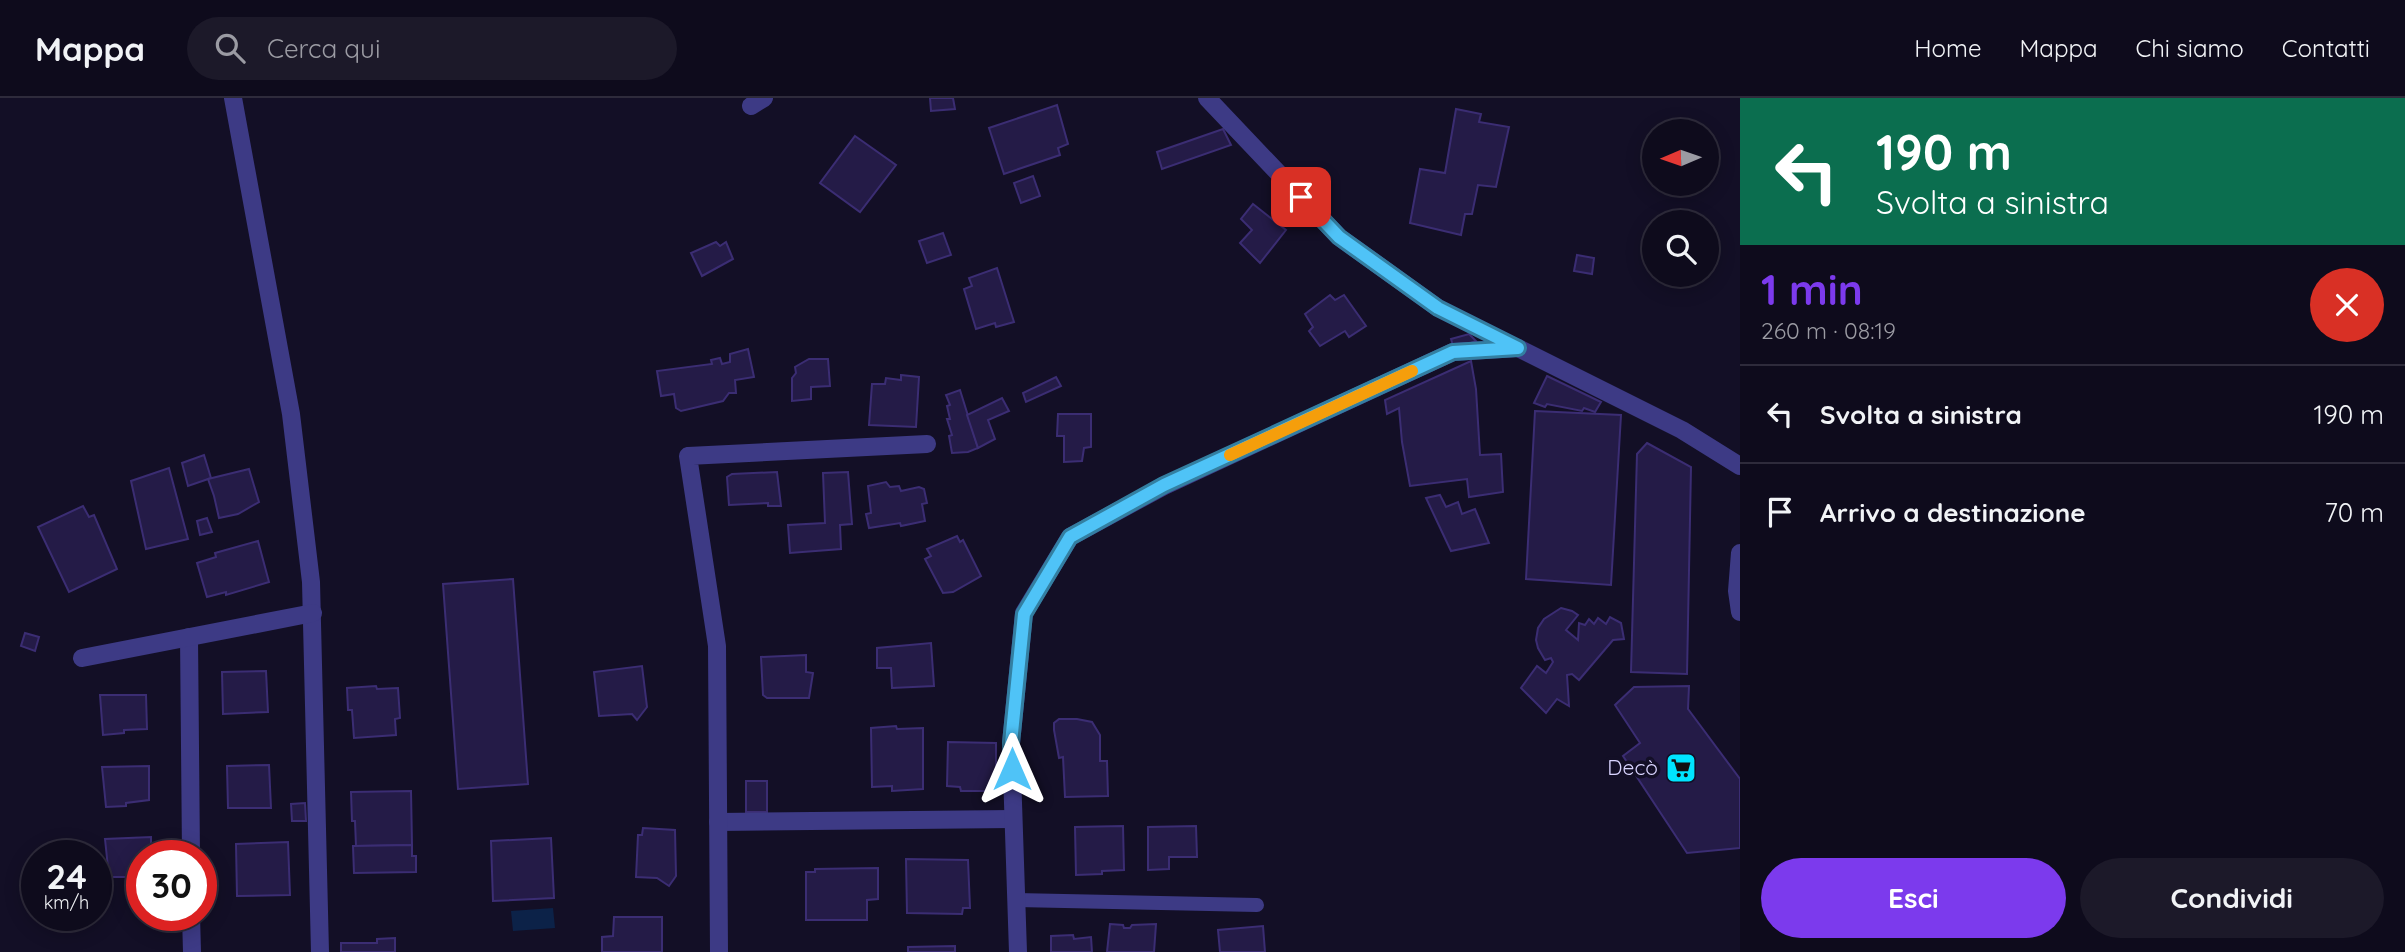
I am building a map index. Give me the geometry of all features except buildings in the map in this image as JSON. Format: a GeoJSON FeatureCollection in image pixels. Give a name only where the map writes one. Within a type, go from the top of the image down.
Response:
{"type":"FeatureCollection","features":[{"type":"Feature","properties":{"kind":"street"},"geometry":{"type":"LineString","coordinates":[[233,98],[291,414],[313,613],[320,952]]}},
{"type":"Feature","properties":{"kind":"street"},"geometry":{"type":"LineString","coordinates":[[1207,98],[1339,237],[1438,308],[1682,430],[1740,466]]}},
{"type":"Feature","properties":{"kind":"street"},"geometry":{"type":"LineString","coordinates":[[1018,952],[1011,743],[1024,614],[1070,537],[1164,485],[1453,352],[1518,348]]}},
{"type":"Feature","properties":{"kind":"street"},"geometry":{"type":"LineString","coordinates":[[719,952],[717,646],[688,456],[927,444]]}},
{"type":"Feature","properties":{"kind":"street"},"geometry":{"type":"LineString","coordinates":[[1740,553],[1737,591],[1740,612]]}},
{"type":"Feature","properties":{"kind":"street"},"geometry":{"type":"LineString","coordinates":[[82,658],[313,613]]}},
{"type":"Feature","properties":{"kind":"street"},"geometry":{"type":"LineString","coordinates":[[189,637],[191,840]]}},
{"type":"Feature","properties":{"kind":"street"},"geometry":{"type":"LineString","coordinates":[[718,822],[1013,819]]}},
{"type":"Feature","properties":{"kind":"street"},"geometry":{"type":"LineString","coordinates":[[191,931],[192,952]]}},
{"type":"Feature","properties":{"kind":"lane"},"geometry":{"type":"LineString","coordinates":[[1016,900],[1257,905]]}},
{"type":"Feature","properties":{"kind":"water"},"geometry":{"type":"Polygon","coordinates":[[[553,908],[555,928],[513,931],[511,911],[553,908]]]}},
{"type":"Feature","properties":{"kind":"slow traffic"},"geometry":{"type":"LineString","coordinates":[[1230,455],[1412,371]]}},
{"type":"Feature","properties":{"kind":"place","name":"Decò"},"geometry":{"type":"Point","coordinates":[1681,768]}},
{"type":"Feature","properties":{"kind":"route"},"geometry":{"type":"LineString","coordinates":[[1012,769],[1011,743],[1024,614],[1070,537],[1164,485],[1453,352],[1518,348],[1438,308],[1339,237],[1301,197]]}}]}
